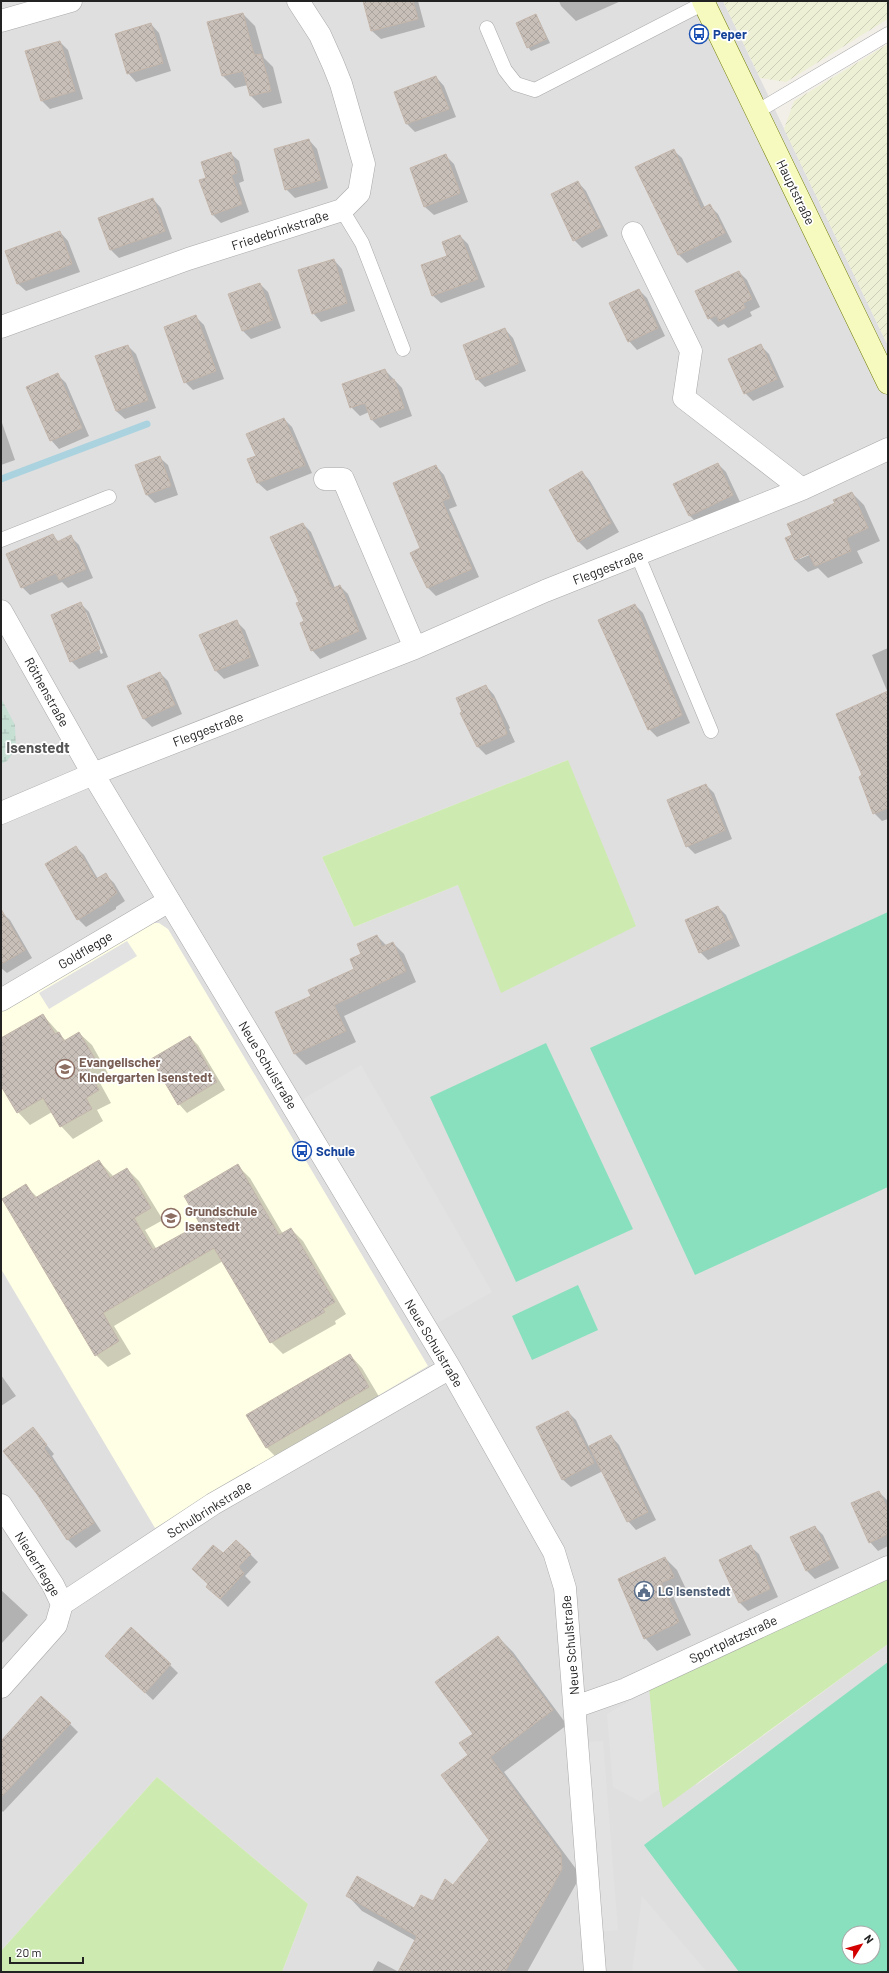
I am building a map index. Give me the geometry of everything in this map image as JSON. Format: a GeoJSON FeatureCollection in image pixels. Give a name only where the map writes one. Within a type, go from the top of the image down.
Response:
{"type":"FeatureCollection","features":[{"type":"Feature","properties":{"kind":"main road","name":"Hauptstraße"},"geometry":{"type":"LineString","coordinates":[[704,2],[758,111],[888,383]]}},
{"type":"Feature","properties":{"kind":"street"},"geometry":{"type":"LineString","coordinates":[[1,21],[71,1]]}},
{"type":"Feature","properties":{"kind":"street","name":"Friedebrinkstraße"},"geometry":{"type":"LineString","coordinates":[[1,327],[188,260],[342,210],[358,193],[364,164],[341,84],[320,36],[298,1]]}},
{"type":"Feature","properties":{"kind":"street"},"geometry":{"type":"LineString","coordinates":[[633,233],[690,351],[684,398],[802,489]]}},
{"type":"Feature","properties":{"kind":"street","name":"Fleggestraße"},"geometry":{"type":"LineString","coordinates":[[1,813],[93,774],[415,648],[545,592],[802,489],[888,448]]}},
{"type":"Feature","properties":{"kind":"street"},"geometry":{"type":"LineString","coordinates":[[325,479],[343,479],[415,648]]}},
{"type":"Feature","properties":{"kind":"street","name":"Röthenstraße"},"geometry":{"type":"LineString","coordinates":[[1,611],[93,774]]}},
{"type":"Feature","properties":{"kind":"street","name":"Neue Schulstraße"},"geometry":{"type":"LineString","coordinates":[[93,774],[450,1368],[554,1552],[565,1588],[595,1972]]}},
{"type":"Feature","properties":{"kind":"street","name":"Goldflegge"},"geometry":{"type":"LineString","coordinates":[[1,1000],[169,901]]}},
{"type":"Feature","properties":{"kind":"street","name":"Schulbrinkstraße"},"geometry":{"type":"LineString","coordinates":[[62,1604],[213,1504],[450,1368]]}},
{"type":"Feature","properties":{"kind":"street","name":"Niederflegge"},"geometry":{"type":"LineString","coordinates":[[1,1505],[53,1586],[62,1604]]}},
{"type":"Feature","properties":{"kind":"street","name":"Sportplatzstraße"},"geometry":{"type":"LineString","coordinates":[[575,1707],[626,1689],[888,1567]]}},
{"type":"Feature","properties":{"kind":"street"},"geometry":{"type":"LineString","coordinates":[[1,1687],[56,1625],[62,1604]]}},
{"type":"Feature","properties":{"kind":"lane"},"geometry":{"type":"LineString","coordinates":[[487,28],[505,70],[516,84],[535,90],[704,2]]}},
{"type":"Feature","properties":{"kind":"lane"},"geometry":{"type":"LineString","coordinates":[[758,111],[888,34]]}},
{"type":"Feature","properties":{"kind":"lane"},"geometry":{"type":"LineString","coordinates":[[342,210],[362,243],[403,349]]}},
{"type":"Feature","properties":{"kind":"lane"},"geometry":{"type":"LineString","coordinates":[[1,540],[109,497]]}},
{"type":"Feature","properties":{"kind":"lane"},"geometry":{"type":"LineString","coordinates":[[638,556],[711,731]]}},
{"type":"Feature","properties":{"kind":"shaded area"},"geometry":{"type":"Polygon","coordinates":[[[1,1],[723,1],[888,346],[888,1579],[696,1785],[888,1644],[888,1972],[282,1972],[308,1904],[157,1777],[1,1951],[1,1]],[[568,760],[322,857],[354,927],[458,885],[568,760]]]}},
{"type":"Feature","properties":{"kind":"shaded area"},"geometry":{"type":"Polygon","coordinates":[[[723,1],[888,1],[888,19],[786,82],[760,78],[723,1]]]}},
{"type":"Feature","properties":{"kind":"shaded area"},"geometry":{"type":"Polygon","coordinates":[[[888,44],[888,346],[784,129],[794,101],[888,44]]]}},
{"type":"Feature","properties":{"kind":"shaded area","name":"Grundschule Isenstedt"},"geometry":{"type":"Polygon","coordinates":[[[148,923],[159,923],[168,929],[428,1366],[155,1528],[1,1269],[1,1009],[148,923]]]}},
{"type":"Feature","properties":{"kind":"shaded area"},"geometry":{"type":"Polygon","coordinates":[[[127,941],[137,956],[49,1009],[39,993],[127,941]]]}},
{"type":"Feature","properties":{"kind":"shaded area"},"geometry":{"type":"Polygon","coordinates":[[[361,1065],[492,1292],[434,1325],[303,1099],[361,1065]]]}},
{"type":"Feature","properties":{"kind":"shaded area"},"geometry":{"type":"Polygon","coordinates":[[[649,1690],[659,1789],[641,1802],[613,1787],[607,1714],[649,1690]]]}},
{"type":"Feature","properties":{"kind":"shaded area"},"geometry":{"type":"Polygon","coordinates":[[[603,1741],[618,1930],[599,1932],[583,1742],[603,1741]]]}},
{"type":"Feature","properties":{"kind":"shaded area"},"geometry":{"type":"Polygon","coordinates":[[[642,1896],[707,1972],[632,1972],[642,1896]]]}},
{"type":"Feature","properties":{"kind":"green space"},"geometry":{"type":"Polygon","coordinates":[[[1,698],[15,725],[16,749],[7,761],[1,764],[1,698]]]}},
{"type":"Feature","properties":{"kind":"green space"},"geometry":{"type":"Polygon","coordinates":[[[568,760],[636,926],[501,993],[458,885],[354,927],[322,857],[568,760]]]}},
{"type":"Feature","properties":{"kind":"green space"},"geometry":{"type":"Polygon","coordinates":[[[888,912],[888,1187],[695,1275],[590,1048],[888,912]]]}},
{"type":"Feature","properties":{"kind":"green space"},"geometry":{"type":"Polygon","coordinates":[[[546,1043],[633,1229],[516,1282],[430,1097],[546,1043]]]}},
{"type":"Feature","properties":{"kind":"green space"},"geometry":{"type":"Polygon","coordinates":[[[578,1285],[598,1330],[532,1360],[512,1316],[578,1285]]]}},
{"type":"Feature","properties":{"kind":"green space"},"geometry":{"type":"Polygon","coordinates":[[[888,1579],[888,1644],[663,1808],[659,1789],[649,1690],[888,1579]]]}},
{"type":"Feature","properties":{"kind":"green space"},"geometry":{"type":"Polygon","coordinates":[[[888,1662],[888,1972],[739,1972],[644,1845],[888,1662]]]}},
{"type":"Feature","properties":{"kind":"green space"},"geometry":{"type":"Polygon","coordinates":[[[157,1777],[308,1904],[282,1972],[1,1972],[1,1951],[157,1777]]]}},
{"type":"Feature","properties":{"kind":"building"},"geometry":{"type":"Polygon","coordinates":[[[363,1],[413,1],[418,19],[371,31],[363,1]]]}},
{"type":"Feature","properties":{"kind":"building"},"geometry":{"type":"Polygon","coordinates":[[[243,13],[254,55],[261,54],[271,91],[250,96],[243,71],[222,76],[207,22],[243,13]]]}},
{"type":"Feature","properties":{"kind":"building"},"geometry":{"type":"Polygon","coordinates":[[[536,14],[547,39],[527,48],[516,23],[536,14]]]}},
{"type":"Feature","properties":{"kind":"building"},"geometry":{"type":"Polygon","coordinates":[[[151,23],[163,63],[127,74],[115,34],[151,23]]]}},
{"type":"Feature","properties":{"kind":"building"},"geometry":{"type":"Polygon","coordinates":[[[60,41],[75,91],[41,101],[25,51],[60,41]]]}},
{"type":"Feature","properties":{"kind":"building"},"geometry":{"type":"Polygon","coordinates":[[[436,76],[449,109],[406,124],[394,92],[436,76]]]}},
{"type":"Feature","properties":{"kind":"building"},"geometry":{"type":"Polygon","coordinates":[[[309,139],[321,180],[285,190],[274,149],[309,139]]]}},
{"type":"Feature","properties":{"kind":"building"},"geometry":{"type":"Polygon","coordinates":[[[674,149],[701,209],[710,204],[725,233],[678,255],[635,167],[674,149]]]}},
{"type":"Feature","properties":{"kind":"building"},"geometry":{"type":"Polygon","coordinates":[[[231,152],[237,173],[231,175],[242,204],[212,215],[199,180],[206,178],[201,162],[231,152]]]}},
{"type":"Feature","properties":{"kind":"building"},"geometry":{"type":"Polygon","coordinates":[[[446,154],[460,193],[424,207],[410,168],[446,154]]]}},
{"type":"Feature","properties":{"kind":"building"},"geometry":{"type":"Polygon","coordinates":[[[578,181],[601,227],[573,241],[551,194],[578,181]]]}},
{"type":"Feature","properties":{"kind":"building"},"geometry":{"type":"Polygon","coordinates":[[[153,198],[165,231],[110,250],[98,218],[153,198]]]}},
{"type":"Feature","properties":{"kind":"building"},"geometry":{"type":"Polygon","coordinates":[[[60,231],[72,264],[17,284],[5,251],[60,231]]]}},
{"type":"Feature","properties":{"kind":"building"},"geometry":{"type":"Polygon","coordinates":[[[460,235],[478,279],[432,296],[421,265],[447,256],[442,242],[460,235]]]}},
{"type":"Feature","properties":{"kind":"building"},"geometry":{"type":"Polygon","coordinates":[[[334,259],[347,303],[312,314],[298,270],[334,259]]]}},
{"type":"Feature","properties":{"kind":"building"},"geometry":{"type":"Polygon","coordinates":[[[739,271],[752,299],[743,303],[745,308],[719,321],[717,315],[708,319],[695,291],[739,271]]]}},
{"type":"Feature","properties":{"kind":"building"},"geometry":{"type":"Polygon","coordinates":[[[260,283],[273,320],[242,331],[228,294],[260,283]]]}},
{"type":"Feature","properties":{"kind":"building"},"geometry":{"type":"Polygon","coordinates":[[[639,289],[658,328],[628,342],[609,303],[639,289]]]}},
{"type":"Feature","properties":{"kind":"building"},"geometry":{"type":"Polygon","coordinates":[[[196,315],[216,371],[184,383],[164,327],[196,315]]]}},
{"type":"Feature","properties":{"kind":"building"},"geometry":{"type":"Polygon","coordinates":[[[505,328],[519,363],[476,380],[463,345],[505,328]]]}},
{"type":"Feature","properties":{"kind":"building"},"geometry":{"type":"Polygon","coordinates":[[[761,344],[777,379],[744,394],[728,359],[761,344]]]}},
{"type":"Feature","properties":{"kind":"building"},"geometry":{"type":"Polygon","coordinates":[[[128,345],[148,400],[116,411],[95,356],[128,345]]]}},
{"type":"Feature","properties":{"kind":"building"},"geometry":{"type":"Polygon","coordinates":[[[385,369],[390,381],[394,379],[404,408],[371,420],[365,403],[350,408],[342,384],[385,369]]]}},
{"type":"Feature","properties":{"kind":"building"},"geometry":{"type":"Polygon","coordinates":[[[58,373],[82,428],[50,441],[26,387],[58,373]]]}},
{"type":"Feature","properties":{"kind":"building"},"geometry":{"type":"Polygon","coordinates":[[[284,418],[305,465],[257,483],[247,459],[256,456],[246,434],[284,418]]]}},
{"type":"Feature","properties":{"kind":"building"},"geometry":{"type":"Polygon","coordinates":[[[160,456],[171,486],[146,495],[135,465],[160,456]]]}},
{"type":"Feature","properties":{"kind":"building"},"geometry":{"type":"Polygon","coordinates":[[[718,463],[733,495],[689,516],[673,484],[718,463]]]}},
{"type":"Feature","properties":{"kind":"building"},"geometry":{"type":"Polygon","coordinates":[[[436,465],[450,498],[442,501],[472,569],[427,588],[410,553],[420,548],[393,483],[436,465]]]}},
{"type":"Feature","properties":{"kind":"building"},"geometry":{"type":"Polygon","coordinates":[[[582,471],[611,523],[578,542],[549,490],[582,471]]]}},
{"type":"Feature","properties":{"kind":"building"},"geometry":{"type":"Polygon","coordinates":[[[852,492],[868,528],[846,538],[851,551],[815,566],[809,554],[795,560],[785,538],[792,535],[787,524],[835,503],[833,500],[852,492]]]}},
{"type":"Feature","properties":{"kind":"building"},"geometry":{"type":"Polygon","coordinates":[[[303,523],[332,589],[340,585],[359,631],[311,651],[300,623],[304,621],[296,603],[299,602],[270,537],[303,523]]]}},
{"type":"Feature","properties":{"kind":"building"},"geometry":{"type":"Polygon","coordinates":[[[53,534],[57,542],[71,535],[86,569],[59,580],[56,573],[21,588],[6,554],[53,534]]]}},
{"type":"Feature","properties":{"kind":"building"},"geometry":{"type":"Polygon","coordinates":[[[81,602],[100,649],[70,662],[51,615],[81,602]]]}},
{"type":"Feature","properties":{"kind":"building"},"geometry":{"type":"Polygon","coordinates":[[[635,604],[682,715],[648,730],[598,620],[635,604]]]}},
{"type":"Feature","properties":{"kind":"building"},"geometry":{"type":"Polygon","coordinates":[[[237,620],[251,657],[215,671],[199,635],[237,620]]]}},
{"type":"Feature","properties":{"kind":"building"},"geometry":{"type":"Polygon","coordinates":[[[160,672],[175,705],[143,719],[127,686],[160,672]]]}},
{"type":"Feature","properties":{"kind":"building"},"geometry":{"type":"Polygon","coordinates":[[[486,685],[492,699],[494,698],[507,734],[477,747],[460,713],[462,712],[456,698],[486,685]]]}},
{"type":"Feature","properties":{"kind":"building"},"geometry":{"type":"Polygon","coordinates":[[[888,691],[888,808],[873,814],[859,777],[862,775],[836,714],[888,691]]]}},
{"type":"Feature","properties":{"kind":"building"},"geometry":{"type":"Polygon","coordinates":[[[706,784],[725,830],[686,847],[667,800],[706,784]]]}},
{"type":"Feature","properties":{"kind":"building"},"geometry":{"type":"Polygon","coordinates":[[[76,846],[96,879],[106,873],[117,893],[108,899],[109,901],[77,920],[45,864],[76,846]]]}},
{"type":"Feature","properties":{"kind":"building"},"geometry":{"type":"Polygon","coordinates":[[[718,906],[733,938],[699,953],[685,920],[718,906]]]}},
{"type":"Feature","properties":{"kind":"building"},"geometry":{"type":"Polygon","coordinates":[[[1,909],[25,950],[1,964],[1,909]]]}},
{"type":"Feature","properties":{"kind":"building"},"geometry":{"type":"Polygon","coordinates":[[[377,935],[382,947],[393,942],[406,971],[334,1005],[346,1031],[294,1054],[275,1012],[311,996],[308,990],[354,969],[350,959],[361,954],[357,944],[377,935]]]}},
{"type":"Feature","properties":{"kind":"building"},"geometry":{"type":"Polygon","coordinates":[[[43,1014],[55,1034],[59,1032],[64,1041],[79,1032],[98,1064],[88,1070],[99,1090],[86,1098],[92,1109],[60,1127],[43,1098],[17,1113],[1,1086],[1,1038],[43,1014]]]}},
{"type":"Feature","properties":{"kind":"building"},"geometry":{"type":"Polygon","coordinates":[[[190,1036],[217,1082],[178,1105],[151,1059],[190,1036]]]}},
{"type":"Feature","properties":{"kind":"building"},"geometry":{"type":"Polygon","coordinates":[[[99,1160],[110,1178],[127,1168],[151,1208],[134,1218],[153,1250],[200,1224],[184,1196],[238,1164],[279,1235],[291,1228],[335,1302],[323,1309],[325,1312],[270,1343],[214,1248],[103,1313],[119,1341],[95,1356],[2,1199],[26,1184],[35,1198],[99,1160]]]}},
{"type":"Feature","properties":{"kind":"building"},"geometry":{"type":"Polygon","coordinates":[[[350,1354],[369,1387],[266,1448],[246,1415],[350,1354]]]}},
{"type":"Feature","properties":{"kind":"building"},"geometry":{"type":"Polygon","coordinates":[[[568,1411],[594,1463],[562,1480],[536,1427],[568,1411]]]}},
{"type":"Feature","properties":{"kind":"building"},"geometry":{"type":"Polygon","coordinates":[[[33,1427],[47,1445],[44,1448],[94,1523],[67,1540],[37,1494],[3,1451],[33,1427]]]}},
{"type":"Feature","properties":{"kind":"building"},"geometry":{"type":"Polygon","coordinates":[[[611,1435],[648,1512],[627,1522],[589,1446],[611,1435]]]}},
{"type":"Feature","properties":{"kind":"building"},"geometry":{"type":"Polygon","coordinates":[[[879,1491],[888,1510],[888,1534],[869,1543],[851,1503],[879,1491]]]}},
{"type":"Feature","properties":{"kind":"building"},"geometry":{"type":"Polygon","coordinates":[[[815,1526],[831,1559],[806,1571],[790,1537],[815,1526]]]}},
{"type":"Feature","properties":{"kind":"building"},"geometry":{"type":"Polygon","coordinates":[[[236,1540],[251,1554],[238,1567],[244,1573],[220,1599],[206,1587],[208,1584],[192,1569],[213,1545],[223,1553],[236,1540]]]}},
{"type":"Feature","properties":{"kind":"building"},"geometry":{"type":"Polygon","coordinates":[[[751,1545],[770,1589],[739,1603],[719,1560],[751,1545]]]}},
{"type":"Feature","properties":{"kind":"building","name":"LG Isenstedt"},"geometry":{"type":"Polygon","coordinates":[[[665,1557],[674,1577],[661,1583],[679,1622],[644,1639],[618,1579],[665,1557]]]}},
{"type":"Feature","properties":{"kind":"building"},"geometry":{"type":"Polygon","coordinates":[[[131,1627],[171,1664],[145,1693],[105,1656],[131,1627]]]}},
{"type":"Feature","properties":{"kind":"building"},"geometry":{"type":"Polygon","coordinates":[[[498,1636],[553,1710],[490,1757],[561,1853],[562,1869],[505,1972],[398,1972],[417,1936],[346,1896],[357,1876],[414,1908],[421,1895],[433,1901],[445,1879],[453,1885],[489,1840],[441,1775],[468,1755],[459,1743],[473,1734],[435,1682],[498,1636]]]}},
{"type":"Feature","properties":{"kind":"building"},"geometry":{"type":"Polygon","coordinates":[[[41,1696],[71,1723],[1,1797],[1,1741],[41,1696]]]}},
{"type":"Feature","properties":{"kind":"waterway"},"geometry":{"type":"LineString","coordinates":[[1,479],[147,424]]}},
{"type":"Feature","properties":{"kind":"place","name":"Peper"},"geometry":{"type":"Point","coordinates":[699,34]}},
{"type":"Feature","properties":{"kind":"place","name":"Evangelischer Kindergarten Isenstedt"},"geometry":{"type":"Point","coordinates":[65,1069]}},
{"type":"Feature","properties":{"kind":"place","name":"Schule"},"geometry":{"type":"Point","coordinates":[302,1151]}},
{"type":"Feature","properties":{"kind":"place","name":"Grundschule Isenstedt"},"geometry":{"type":"Point","coordinates":[171,1218]}},
{"type":"Feature","properties":{"kind":"place","name":"LG Isenstedt"},"geometry":{"type":"Point","coordinates":[644,1591]}},
{"type":"Feature","properties":{"kind":"district","name":"Isenstedt"},"geometry":{"type":"Point","coordinates":[38,747]}}]}
